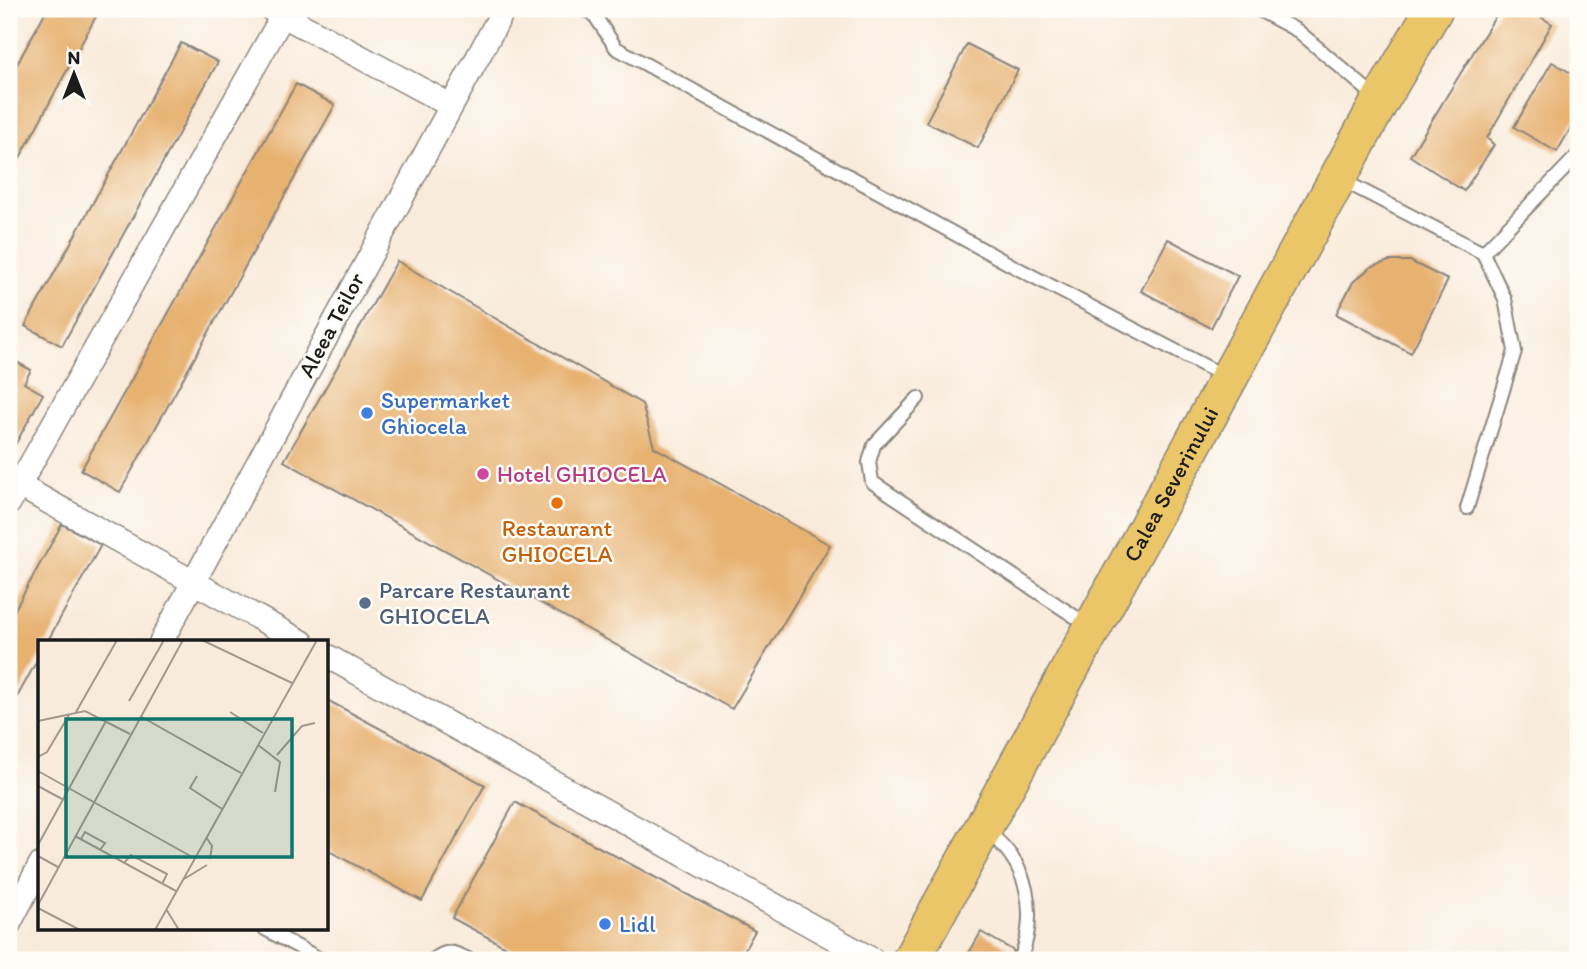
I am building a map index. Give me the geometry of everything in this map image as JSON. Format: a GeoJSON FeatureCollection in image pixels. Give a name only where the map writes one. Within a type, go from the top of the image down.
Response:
{"type":"FeatureCollection","features":[{"type":"Feature","properties":{"kind":"main road","name":"Calea Severinului"},"geometry":{"type":"LineString","coordinates":[[911,960],[1380,101],[1434,9]]}},
{"type":"Feature","properties":{"kind":"street","name":"Aleea Teilor"},"geometry":{"type":"LineString","coordinates":[[161,640],[504,9]]}},
{"type":"Feature","properties":{"kind":"street"},"geometry":{"type":"LineString","coordinates":[[298,640],[193,581],[12,490],[277,12],[450,104]]}},
{"type":"Feature","properties":{"kind":"street"},"geometry":{"type":"LineString","coordinates":[[329,657],[873,960]]}},
{"type":"Feature","properties":{"kind":"street"},"geometry":{"type":"LineString","coordinates":[[9,924],[38,869]]}},
{"type":"Feature","properties":{"kind":"lane"},"geometry":{"type":"LineString","coordinates":[[583,9],[593,13],[615,48],[1013,265],[1229,379]]}},
{"type":"Feature","properties":{"kind":"lane"},"geometry":{"type":"LineString","coordinates":[[1257,9],[1298,31],[1380,101]]}},
{"type":"Feature","properties":{"kind":"lane"},"geometry":{"type":"LineString","coordinates":[[1483,253],[1578,155]]}},
{"type":"Feature","properties":{"kind":"lane"},"geometry":{"type":"LineString","coordinates":[[1339,178],[1483,253],[1505,299],[1515,351],[1467,508]]}},
{"type":"Feature","properties":{"kind":"lane"},"geometry":{"type":"LineString","coordinates":[[918,398],[874,445],[869,462],[872,482],[1093,628]]}},
{"type":"Feature","properties":{"kind":"lane"},"geometry":{"type":"LineString","coordinates":[[983,828],[1003,843],[1019,865],[1027,889],[1025,949],[1020,960]]}},
{"type":"Feature","properties":{"kind":"lane"},"geometry":{"type":"LineString","coordinates":[[267,930],[323,960]]}},
{"type":"Feature","properties":{"kind":"lane"},"geometry":{"type":"LineString","coordinates":[[433,960],[442,953],[455,952],[470,960]]}},
{"type":"Feature","properties":{"kind":"building"},"geometry":{"type":"Polygon","coordinates":[[[47,9],[100,9],[9,178],[9,79],[47,9]]]}},
{"type":"Feature","properties":{"kind":"building"},"geometry":{"type":"Polygon","coordinates":[[[1500,9],[1528,9],[1552,24],[1487,138],[1494,145],[1464,191],[1410,156],[1500,9]]]}},
{"type":"Feature","properties":{"kind":"building"},"geometry":{"type":"Polygon","coordinates":[[[1531,9],[1546,9],[1542,15],[1531,9]]]}},
{"type":"Feature","properties":{"kind":"building"},"geometry":{"type":"Polygon","coordinates":[[[181,43],[218,62],[62,346],[25,326],[181,43]]]}},
{"type":"Feature","properties":{"kind":"building"},"geometry":{"type":"Polygon","coordinates":[[[967,44],[1018,70],[978,148],[926,122],[967,44]]]}},
{"type":"Feature","properties":{"kind":"building"},"geometry":{"type":"Polygon","coordinates":[[[1552,62],[1578,77],[1578,115],[1557,152],[1514,127],[1552,62]]]}},
{"type":"Feature","properties":{"kind":"building"},"geometry":{"type":"Polygon","coordinates":[[[296,84],[335,105],[120,492],[81,470],[296,84]]]}},
{"type":"Feature","properties":{"kind":"building"},"geometry":{"type":"Polygon","coordinates":[[[1168,239],[1238,276],[1211,328],[1141,291],[1168,239]]]}},
{"type":"Feature","properties":{"kind":"building","name":"Restaurant GHIOCELA"},"geometry":{"type":"Polygon","coordinates":[[[397,261],[642,404],[654,447],[830,545],[732,709],[284,461],[397,261]]]}},
{"type":"Feature","properties":{"kind":"building"},"geometry":{"type":"Polygon","coordinates":[[[1389,261],[1410,261],[1448,280],[1411,353],[1336,314],[1353,282],[1371,267],[1389,261]]]}},
{"type":"Feature","properties":{"kind":"building"},"geometry":{"type":"Polygon","coordinates":[[[9,358],[31,370],[24,383],[43,394],[9,456],[9,358]]]}},
{"type":"Feature","properties":{"kind":"building"},"geometry":{"type":"Polygon","coordinates":[[[62,524],[101,545],[48,640],[38,640],[38,659],[9,712],[9,620],[62,524]]]}},
{"type":"Feature","properties":{"kind":"building"},"geometry":{"type":"Polygon","coordinates":[[[329,701],[485,785],[422,901],[329,851],[329,701]]]}},
{"type":"Feature","properties":{"kind":"building"},"geometry":{"type":"Polygon","coordinates":[[[515,802],[755,931],[739,960],[530,960],[452,918],[515,802]]]}},
{"type":"Feature","properties":{"kind":"building"},"geometry":{"type":"Polygon","coordinates":[[[981,932],[1014,951],[1009,960],[965,960],[981,932]]]}},
{"type":"Feature","properties":{"kind":"place","name":"Supermarket Ghiocela"},"geometry":{"type":"Point","coordinates":[367,413]}},
{"type":"Feature","properties":{"kind":"place","name":"Hotel GHIOCELA"},"geometry":{"type":"Point","coordinates":[483,474]}},
{"type":"Feature","properties":{"kind":"place","name":"Restaurant GHIOCELA"},"geometry":{"type":"Point","coordinates":[557,503]}},
{"type":"Feature","properties":{"kind":"place","name":"Parcare Restaurant GHIOCELA"},"geometry":{"type":"Point","coordinates":[365,603]}},
{"type":"Feature","properties":{"kind":"place","name":"Lidl"},"geometry":{"type":"Point","coordinates":[605,924]}}]}
